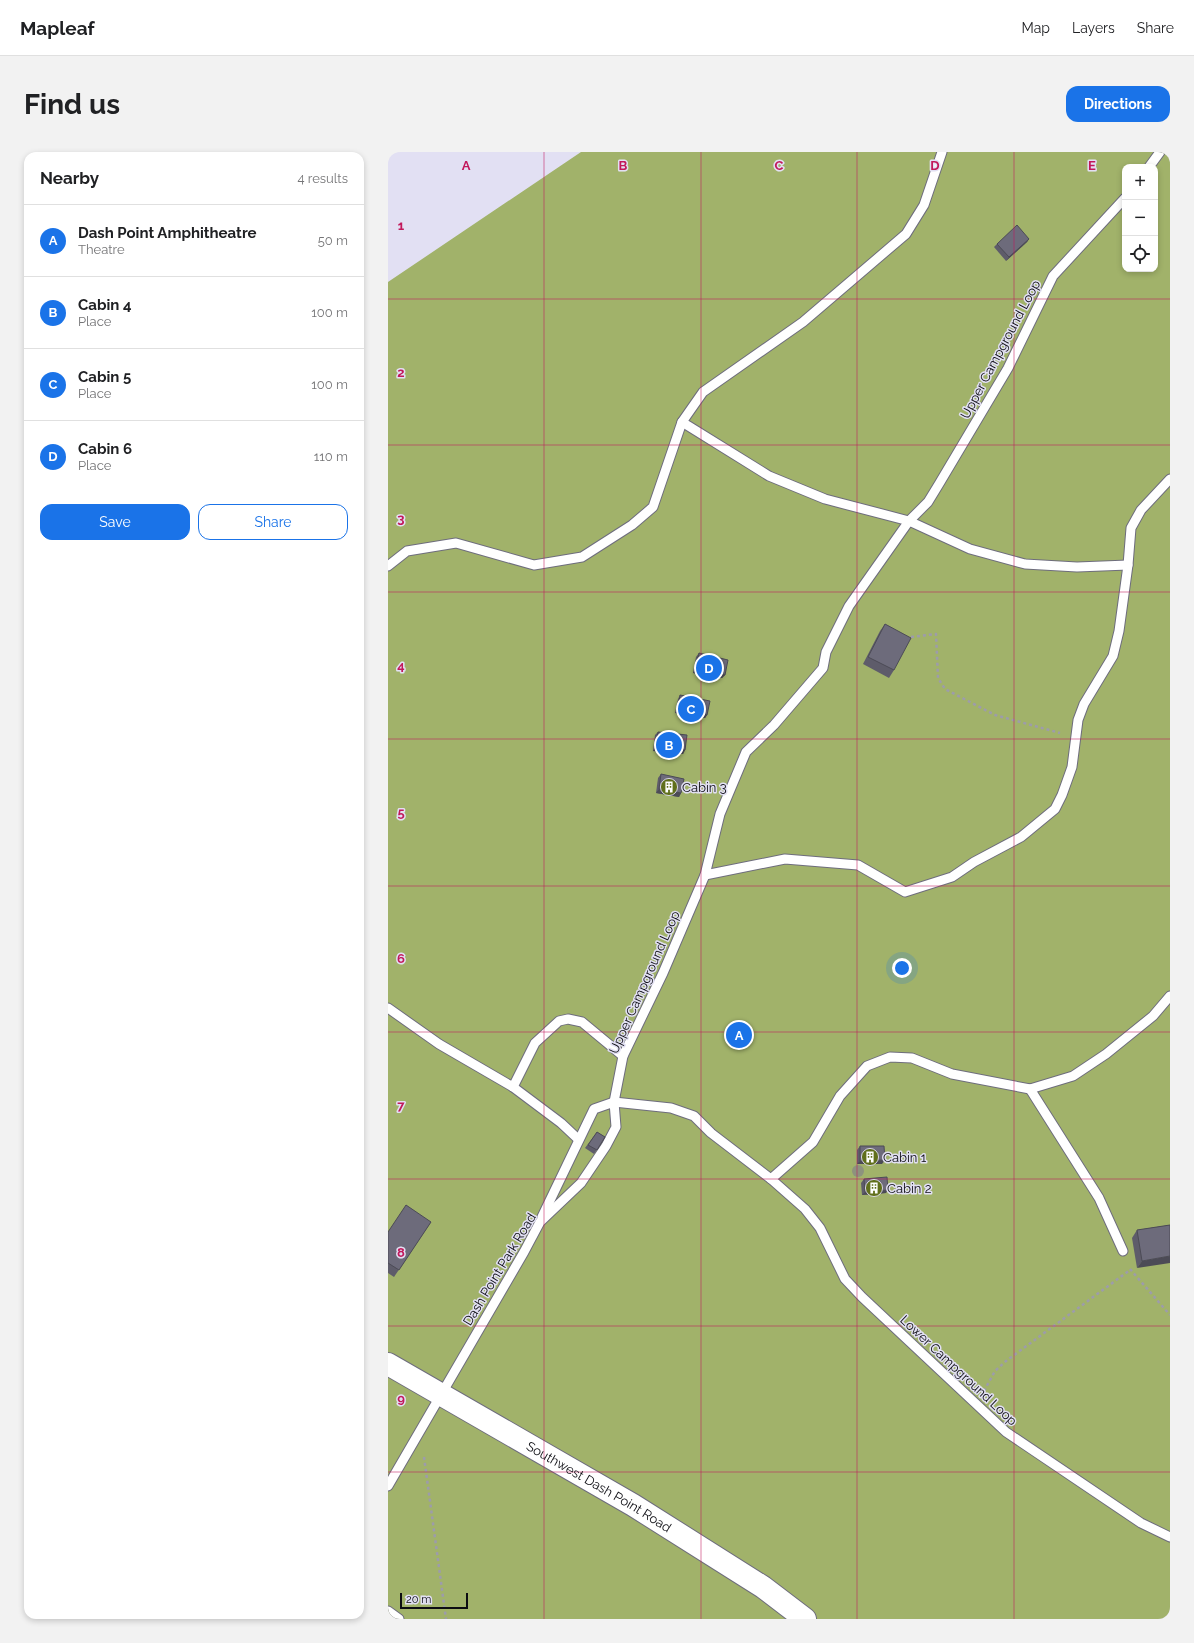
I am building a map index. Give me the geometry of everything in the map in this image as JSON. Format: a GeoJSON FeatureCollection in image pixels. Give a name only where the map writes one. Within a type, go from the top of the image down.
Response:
{"type":"FeatureCollection","features":[{"type":"Feature","properties":{"kind":"main road","name":"Southwest Dash Point Road"},"geometry":{"type":"LineString","coordinates":[[388,1364],[633,1505],[763,1587],[805,1619]]}},
{"type":"Feature","properties":{"kind":"lane"},"geometry":{"type":"LineString","coordinates":[[388,566],[407,551],[456,543],[534,565],[582,557],[632,525],[653,507],[682,422],[703,392],[803,322],[906,234],[924,205],[942,152]]}},
{"type":"Feature","properties":{"kind":"lane"},"geometry":{"type":"LineString","coordinates":[[1151,164],[1160,152]]}},
{"type":"Feature","properties":{"kind":"lane","name":"Upper Campground Loop"},"geometry":{"type":"LineString","coordinates":[[614,1102],[623,1056],[663,973],[705,875],[720,814],[746,752],[774,725],[823,668],[826,652],[849,606],[909,521],[928,502],[944,478],[1008,368],[1054,276],[1123,200]]}},
{"type":"Feature","properties":{"kind":"lane"},"geometry":{"type":"LineString","coordinates":[[682,422],[769,476],[825,499],[909,521],[970,548],[1025,564],[1077,567],[1128,565]]}},
{"type":"Feature","properties":{"kind":"lane"},"geometry":{"type":"LineString","coordinates":[[705,875],[785,859],[858,865],[905,892],[952,877],[974,862],[1021,837],[1055,809],[1062,795],[1072,767],[1078,720],[1084,704],[1113,656],[1120,630],[1131,528],[1141,510],[1170,479]]}},
{"type":"Feature","properties":{"kind":"lane"},"geometry":{"type":"LineString","coordinates":[[771,1179],[813,1142],[840,1096],[868,1066],[890,1058],[912,1058],[952,1074],[1030,1089],[1072,1076],[1106,1054],[1153,1016],[1170,996]]}},
{"type":"Feature","properties":{"kind":"lane"},"geometry":{"type":"LineString","coordinates":[[388,1008],[439,1044],[513,1087],[562,1123],[578,1139]]}},
{"type":"Feature","properties":{"kind":"lane"},"geometry":{"type":"LineString","coordinates":[[513,1087],[535,1043],[559,1021],[568,1019],[582,1022],[623,1056]]}},
{"type":"Feature","properties":{"kind":"lane"},"geometry":{"type":"LineString","coordinates":[[1030,1089],[1099,1198],[1123,1251]]}},
{"type":"Feature","properties":{"kind":"lane"},"geometry":{"type":"LineString","coordinates":[[540,1222],[578,1139],[594,1109],[614,1102]]}},
{"type":"Feature","properties":{"kind":"lane","name":"Lower Campground Loop"},"geometry":{"type":"LineString","coordinates":[[614,1102],[670,1108],[694,1116],[711,1133],[771,1179],[805,1209],[820,1228],[846,1279],[862,1297],[1006,1432],[1141,1522],[1170,1538]]}},
{"type":"Feature","properties":{"kind":"lane","name":"Dash Point Park Road"},"geometry":{"type":"LineString","coordinates":[[388,1486],[540,1222],[580,1182],[606,1146],[616,1127],[614,1102]]}},
{"type":"Feature","properties":{"kind":"lane"},"geometry":{"type":"LineString","coordinates":[[388,1611],[399,1619]]}},
{"type":"Feature","properties":{"kind":"path"},"geometry":{"type":"LineString","coordinates":[[911,637],[936,634],[938,678],[945,689],[995,715],[1076,737]]}},
{"type":"Feature","properties":{"kind":"path"},"geometry":{"type":"LineString","coordinates":[[1123,1251],[1130,1270],[1170,1315]]}},
{"type":"Feature","properties":{"kind":"path"},"geometry":{"type":"LineString","coordinates":[[977,1404],[995,1370],[1130,1270]]}},
{"type":"Feature","properties":{"kind":"path"},"geometry":{"type":"LineString","coordinates":[[420,1430],[446,1619]]}},
{"type":"Feature","properties":{"kind":"green space"},"geometry":{"type":"Polygon","coordinates":[[[581,152],[1170,152],[1170,1619],[388,1619],[388,282],[581,152]]]}},
{"type":"Feature","properties":{"kind":"building"},"geometry":{"type":"Polygon","coordinates":[[[1017,225],[1029,239],[1009,257],[997,244],[1017,225]]]}},
{"type":"Feature","properties":{"kind":"building"},"geometry":{"type":"Polygon","coordinates":[[[885,624],[911,638],[894,670],[868,657],[885,624]]]}},
{"type":"Feature","properties":{"kind":"building"},"geometry":{"type":"Polygon","coordinates":[[[699,653],[728,660],[725,675],[695,669],[699,653]]]}},
{"type":"Feature","properties":{"kind":"building"},"geometry":{"type":"Polygon","coordinates":[[[680,695],[710,701],[707,715],[678,709],[680,695]]]}},
{"type":"Feature","properties":{"kind":"building"},"geometry":{"type":"Polygon","coordinates":[[[658,732],[687,735],[685,750],[656,747],[658,732]]]}},
{"type":"Feature","properties":{"kind":"building","name":"Cabin 3"},"geometry":{"type":"Polygon","coordinates":[[[661,774],[684,779],[681,793],[659,789],[661,774]]]}},
{"type":"Feature","properties":{"kind":"building"},"geometry":{"type":"Polygon","coordinates":[[[597,1132],[605,1137],[597,1150],[588,1145],[597,1132]]]}},
{"type":"Feature","properties":{"kind":"building","name":"Cabin 1"},"geometry":{"type":"Polygon","coordinates":[[[860,1146],[884,1146],[885,1160],[860,1161],[860,1146]]]}},
{"type":"Feature","properties":{"kind":"building","name":"Cabin 2"},"geometry":{"type":"Polygon","coordinates":[[[887,1177],[888,1190],[865,1192],[864,1179],[887,1177]]]}},
{"type":"Feature","properties":{"kind":"building"},"geometry":{"type":"Polygon","coordinates":[[[406,1205],[431,1222],[399,1270],[388,1263],[388,1232],[406,1205]]]}},
{"type":"Feature","properties":{"kind":"building"},"geometry":{"type":"Polygon","coordinates":[[[1170,1225],[1170,1256],[1142,1261],[1137,1230],[1170,1225]]]}},
{"type":"Feature","properties":{"kind":"place","name":"Cabin 6"},"geometry":{"type":"Point","coordinates":[709,668]}},
{"type":"Feature","properties":{"kind":"place","name":"Cabin 5"},"geometry":{"type":"Point","coordinates":[691,709]}},
{"type":"Feature","properties":{"kind":"place","name":"Cabin 4"},"geometry":{"type":"Point","coordinates":[669,745]}},
{"type":"Feature","properties":{"kind":"place","name":"Cabin 3"},"geometry":{"type":"Point","coordinates":[669,787]}},
{"type":"Feature","properties":{"kind":"place","name":"Dash Point Amphitheatre"},"geometry":{"type":"Point","coordinates":[739,1035]}},
{"type":"Feature","properties":{"kind":"place","name":"Cabin 1"},"geometry":{"type":"Point","coordinates":[870,1157]}},
{"type":"Feature","properties":{"kind":"place","name":"Cabin 2"},"geometry":{"type":"Point","coordinates":[874,1188]}}]}
